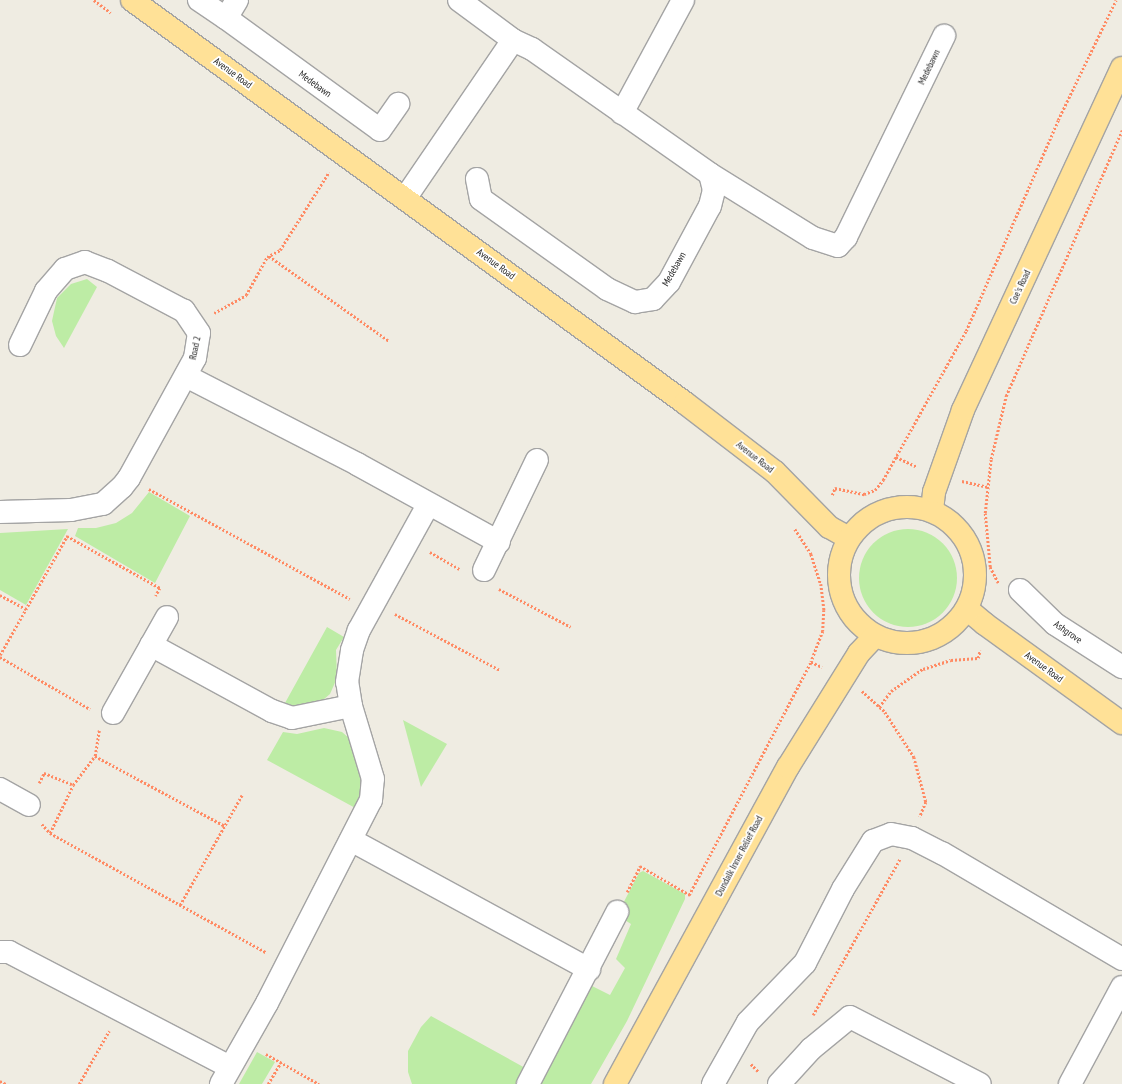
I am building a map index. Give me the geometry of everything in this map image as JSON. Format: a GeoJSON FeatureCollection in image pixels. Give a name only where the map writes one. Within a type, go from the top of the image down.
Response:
{"type":"FeatureCollection","features":[{"type":"Feature","properties":{"kind":"main road","name":"Avenue Road"},"geometry":{"type":"LineString","coordinates":[[132,0],[406,197],[775,472],[820,518],[849,538]]}},
{"type":"Feature","properties":{"kind":"main road","name":"Coe's Road"},"geometry":{"type":"LineString","coordinates":[[932,511],[934,492],[962,410],[1122,68]]}},
{"type":"Feature","properties":{"kind":"main road"},"geometry":{"type":"LineString","coordinates":[[913,506],[932,511],[949,520],[963,535],[972,552],[976,571],[974,591],[967,609],[954,625],[937,638],[916,643],[895,642],[875,636],[857,622],[845,603],[839,582],[840,559],[849,538],[862,524],[877,513],[895,508],[913,506]]}},
{"type":"Feature","properties":{"kind":"main road","name":"Avenue Road"},"geometry":{"type":"LineString","coordinates":[[967,609],[985,624],[1122,723]]}},
{"type":"Feature","properties":{"kind":"main road","name":"Dundalk Inner Relief Road"},"geometry":{"type":"LineString","coordinates":[[615,1084],[788,767],[859,653],[875,636]]}},
{"type":"Feature","properties":{"kind":"street","name":"Medebawn"},"geometry":{"type":"LineString","coordinates":[[199,0],[231,9],[380,130],[398,104]]}},
{"type":"Feature","properties":{"kind":"street"},"geometry":{"type":"LineString","coordinates":[[459,0],[513,40],[532,49],[710,174]]}},
{"type":"Feature","properties":{"kind":"street"},"geometry":{"type":"LineString","coordinates":[[622,113],[683,0]]}},
{"type":"Feature","properties":{"kind":"street","name":"Medebawn"},"geometry":{"type":"LineString","coordinates":[[710,174],[813,238],[838,246],[846,237],[944,36]]}},
{"type":"Feature","properties":{"kind":"street"},"geometry":{"type":"LineString","coordinates":[[406,197],[513,40]]}},
{"type":"Feature","properties":{"kind":"street","name":"Medebawn"},"geometry":{"type":"LineString","coordinates":[[477,179],[481,199],[607,289],[635,302],[653,299],[669,282],[710,206],[714,190],[710,174]]}},
{"type":"Feature","properties":{"kind":"street","name":"Road 2"},"geometry":{"type":"LineString","coordinates":[[0,512],[71,510],[102,504],[129,478],[195,358],[199,333],[184,311],[108,272],[85,262],[65,269],[46,291],[20,345]]}},
{"type":"Feature","properties":{"kind":"street"},"geometry":{"type":"LineString","coordinates":[[186,376],[357,464],[428,505],[499,542]]}},
{"type":"Feature","properties":{"kind":"street"},"geometry":{"type":"LineString","coordinates":[[484,570],[499,542],[537,460]]}},
{"type":"Feature","properties":{"kind":"street"},"geometry":{"type":"LineString","coordinates":[[0,952],[8,952],[121,1010],[226,1076],[287,964],[371,800],[374,779],[351,706],[347,682],[352,650],[373,607],[428,505]]}},
{"type":"Feature","properties":{"kind":"street","name":"Ashgrove"},"geometry":{"type":"LineString","coordinates":[[1020,590],[1055,624],[1122,667]]}},
{"type":"Feature","properties":{"kind":"street"},"geometry":{"type":"LineString","coordinates":[[106,717],[167,617]]}},
{"type":"Feature","properties":{"kind":"street"},"geometry":{"type":"LineString","coordinates":[[151,645],[272,711],[292,718],[351,706]]}},
{"type":"Feature","properties":{"kind":"street"},"geometry":{"type":"LineString","coordinates":[[0,789],[29,805]]}},
{"type":"Feature","properties":{"kind":"street"},"geometry":{"type":"LineString","coordinates":[[714,1084],[748,1022],[804,962],[843,889],[873,842],[891,834],[912,838],[1122,959]]}},
{"type":"Feature","properties":{"kind":"street"},"geometry":{"type":"LineString","coordinates":[[351,840],[589,969]]}},
{"type":"Feature","properties":{"kind":"street"},"geometry":{"type":"LineString","coordinates":[[528,1084],[589,969],[617,912]]}},
{"type":"Feature","properties":{"kind":"street"},"geometry":{"type":"LineString","coordinates":[[1070,1084],[1122,987]]}},
{"type":"Feature","properties":{"kind":"street"},"geometry":{"type":"LineString","coordinates":[[771,1079],[850,1017],[980,1084]]}},
{"type":"Feature","properties":{"kind":"path"},"geometry":{"type":"LineString","coordinates":[[94,0],[113,14]]}},
{"type":"Feature","properties":{"kind":"path"},"geometry":{"type":"LineString","coordinates":[[797,532],[820,518],[835,488],[864,494],[875,490],[883,480],[966,331],[1055,127],[1116,0]]}},
{"type":"Feature","properties":{"kind":"path"},"geometry":{"type":"LineString","coordinates":[[999,585],[990,567],[985,513],[991,459],[1006,396],[1122,130]]}},
{"type":"Feature","properties":{"kind":"path"},"geometry":{"type":"LineString","coordinates":[[323,167],[335,176]]}},
{"type":"Feature","properties":{"kind":"path"},"geometry":{"type":"LineString","coordinates":[[194,325],[246,295],[270,256],[280,250],[329,171]]}},
{"type":"Feature","properties":{"kind":"path"},"geometry":{"type":"LineString","coordinates":[[270,256],[389,341]]}},
{"type":"Feature","properties":{"kind":"path"},"geometry":{"type":"LineString","coordinates":[[129,478],[373,607],[500,670]]}},
{"type":"Feature","properties":{"kind":"path"},"geometry":{"type":"LineString","coordinates":[[689,895],[811,662],[822,631],[824,610],[821,584],[811,554],[793,526]]}},
{"type":"Feature","properties":{"kind":"path"},"geometry":{"type":"LineString","coordinates":[[50,833],[74,785],[95,756],[106,717],[0,656],[67,536],[160,588],[150,608],[167,617]]}},
{"type":"Feature","properties":{"kind":"path"},"geometry":{"type":"LineString","coordinates":[[0,595],[26,609]]}},
{"type":"Feature","properties":{"kind":"path"},"geometry":{"type":"LineString","coordinates":[[879,706],[891,691],[923,669],[951,660],[978,658],[985,624]]}},
{"type":"Feature","properties":{"kind":"path"},"geometry":{"type":"LineString","coordinates":[[811,662],[844,678],[879,706],[914,757],[926,802],[912,838],[804,1033],[811,1049]]}},
{"type":"Feature","properties":{"kind":"path"},"geometry":{"type":"LineString","coordinates":[[95,756],[225,826]]}},
{"type":"Feature","properties":{"kind":"path"},"geometry":{"type":"LineString","coordinates":[[74,785],[44,773],[29,805],[50,833],[287,964]]}},
{"type":"Feature","properties":{"kind":"path"},"geometry":{"type":"LineString","coordinates":[[180,905],[242,795]]}},
{"type":"Feature","properties":{"kind":"path"},"geometry":{"type":"LineString","coordinates":[[617,912],[640,866],[711,908]]}},
{"type":"Feature","properties":{"kind":"path"},"geometry":{"type":"LineString","coordinates":[[79,1084],[121,1010]]}},
{"type":"Feature","properties":{"kind":"path"},"geometry":{"type":"LineString","coordinates":[[244,1042],[319,1084]]}},
{"type":"Feature","properties":{"kind":"path"},"geometry":{"type":"LineString","coordinates":[[736,1043],[739,1052],[771,1079]]}},
{"type":"Feature","properties":{"kind":"path"},"geometry":{"type":"LineString","coordinates":[[268,1084],[280,1062]]}},
{"type":"Feature","properties":{"kind":"path"},"geometry":{"type":"LineString","coordinates":[[0,1081],[6,1084]]}},
{"type":"Feature","properties":{"kind":"green space"},"geometry":{"type":"Polygon","coordinates":[[[87,279],[97,287],[64,348],[56,336],[52,321],[57,298],[71,284],[87,279]]]}},
{"type":"Feature","properties":{"kind":"green space"},"geometry":{"type":"Polygon","coordinates":[[[149,492],[190,516],[155,583],[75,536],[78,528],[96,528],[116,523],[132,513],[149,492]]]}},
{"type":"Feature","properties":{"kind":"green space"},"geometry":{"type":"Polygon","coordinates":[[[68,529],[26,605],[0,590],[0,533],[68,529]]]}},
{"type":"Feature","properties":{"kind":"green space"},"geometry":{"type":"Polygon","coordinates":[[[908,529],[927,533],[943,543],[953,559],[957,578],[953,597],[943,613],[927,623],[908,627],[889,623],[873,613],[863,597],[859,578],[863,559],[873,543],[889,533],[908,529]]]}},
{"type":"Feature","properties":{"kind":"green space"},"geometry":{"type":"Polygon","coordinates":[[[327,627],[344,637],[336,650],[337,678],[330,694],[317,705],[300,708],[285,703],[327,627]]]}},
{"type":"Feature","properties":{"kind":"green space"},"geometry":{"type":"Polygon","coordinates":[[[403,720],[447,744],[421,787],[403,720]]]}},
{"type":"Feature","properties":{"kind":"green space"},"geometry":{"type":"Polygon","coordinates":[[[324,728],[342,732],[350,739],[364,781],[359,810],[267,760],[283,732],[297,734],[324,728]]]}},
{"type":"Feature","properties":{"kind":"green space"},"geometry":{"type":"Polygon","coordinates":[[[643,871],[685,894],[685,899],[627,1021],[591,1084],[412,1084],[408,1072],[408,1051],[421,1027],[431,1016],[527,1069],[578,979],[610,995],[625,968],[616,959],[631,924],[617,915],[639,873],[643,871]]]}},
{"type":"Feature","properties":{"kind":"green space"},"geometry":{"type":"Polygon","coordinates":[[[257,1052],[275,1062],[262,1084],[239,1084],[257,1052]]]}}]}
